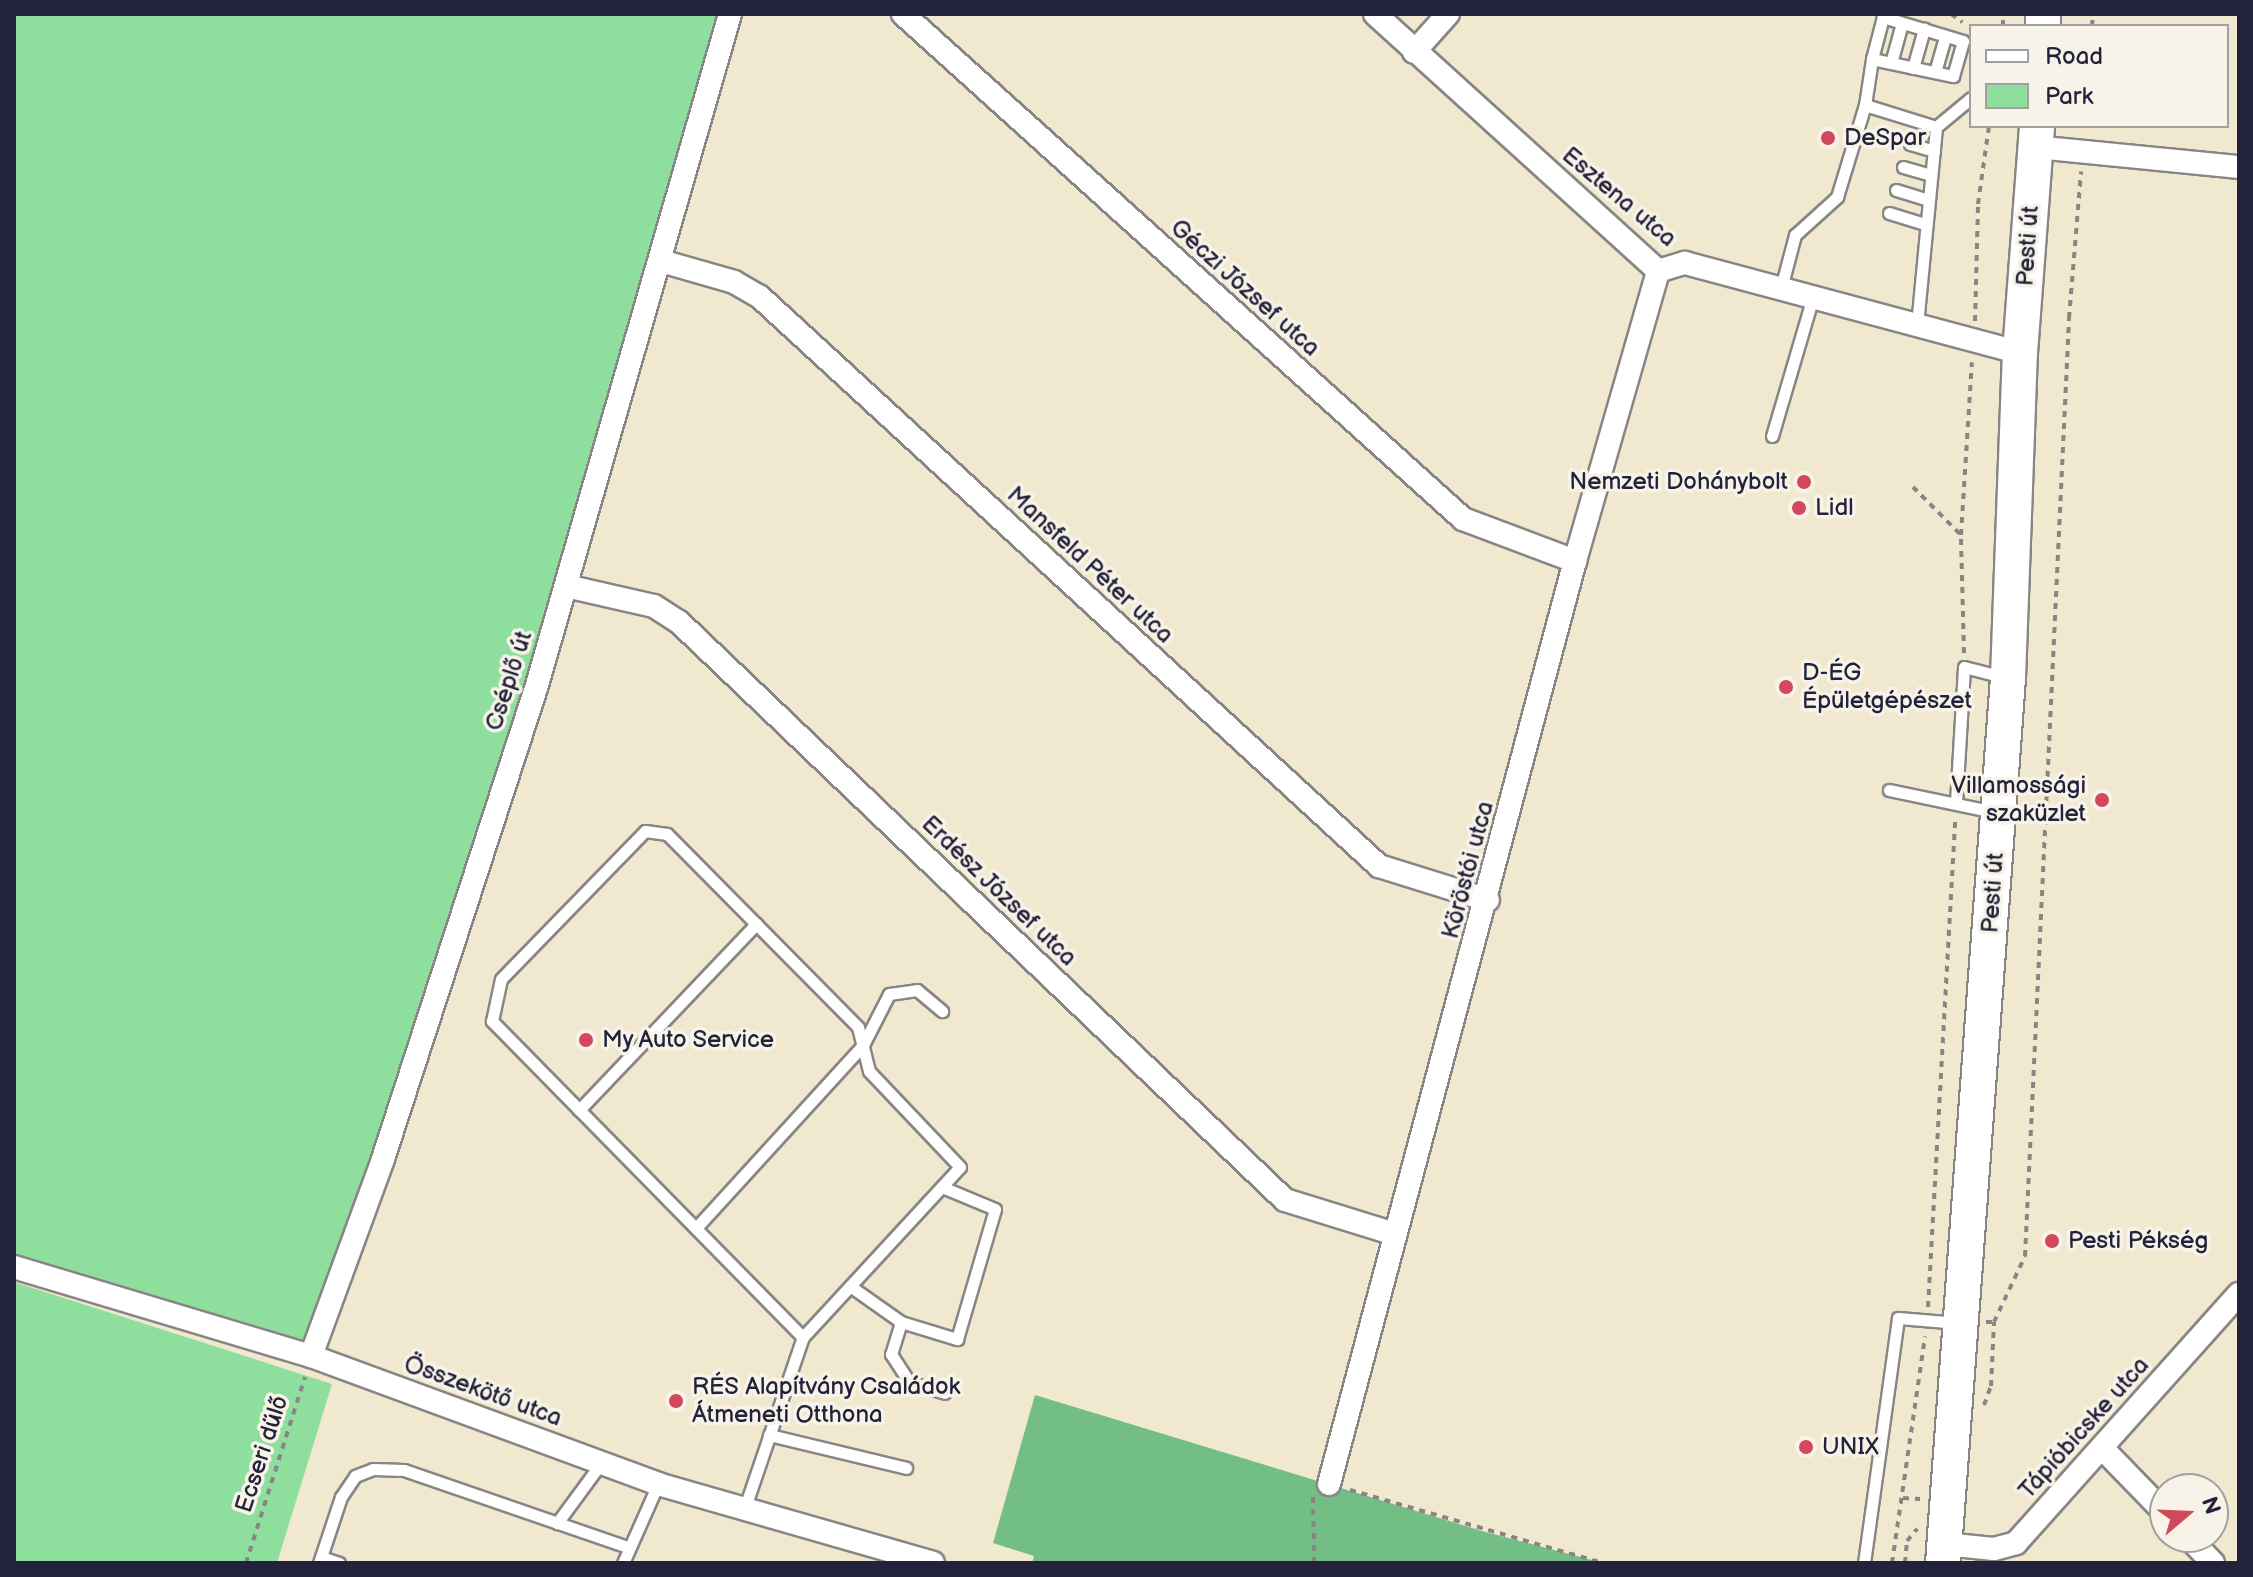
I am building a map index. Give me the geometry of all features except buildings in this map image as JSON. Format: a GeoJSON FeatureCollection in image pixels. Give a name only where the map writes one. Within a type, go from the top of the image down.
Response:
{"type":"FeatureCollection","features":[{"type":"Feature","properties":{"kind":"main road","name":"Pesti út"},"geometry":{"type":"LineString","coordinates":[[1937,1543],[1979,1323],[1998,813],[2008,678],[2020,353],[2036,136]]}},
{"type":"Feature","properties":{"kind":"street","name":"Cséplő út"},"geometry":{"type":"LineString","coordinates":[[311,1356],[383,1159],[566,586],[730,14]]}},
{"type":"Feature","properties":{"kind":"street","name":"Géczi József utca"},"geometry":{"type":"LineString","coordinates":[[903,14],[1463,519],[1575,561]]}},
{"type":"Feature","properties":{"kind":"street","name":"Esztena utca"},"geometry":{"type":"LineString","coordinates":[[1375,14],[1658,271],[1685,263],[2020,353]]}},
{"type":"Feature","properties":{"kind":"street"},"geometry":{"type":"LineString","coordinates":[[1414,52],[1448,14]]}},
{"type":"Feature","properties":{"kind":"street"},"geometry":{"type":"LineString","coordinates":[[2036,136],[2083,151],[2239,167]]}},
{"type":"Feature","properties":{"kind":"street","name":"Mansfeld Péter utca"},"geometry":{"type":"LineString","coordinates":[[661,261],[734,282],[760,297],[1379,866],[1488,900]]}},
{"type":"Feature","properties":{"kind":"street","name":"Köröstói utca"},"geometry":{"type":"LineString","coordinates":[[1329,1484],[1488,900],[1575,561],[1658,271]]}},
{"type":"Feature","properties":{"kind":"street","name":"Erdész József utca"},"geometry":{"type":"LineString","coordinates":[[566,586],[654,606],[679,622],[1285,1200],[1395,1234]]}},
{"type":"Feature","properties":{"kind":"street","name":"Összekötő utca"},"geometry":{"type":"LineString","coordinates":[[14,1267],[311,1356],[658,1484],[743,1511],[933,1563]]}},
{"type":"Feature","properties":{"kind":"street","name":"Tápióbicske utca"},"geometry":{"type":"LineString","coordinates":[[1937,1543],[1994,1549],[2016,1543],[2239,1294]]}},
{"type":"Feature","properties":{"kind":"street"},"geometry":{"type":"LineString","coordinates":[[2103,1449],[2149,1496]]}},
{"type":"Feature","properties":{"kind":"lane"},"geometry":{"type":"LineString","coordinates":[[1781,288],[1795,235],[1837,197],[1865,105],[1872,59],[1883,17],[1963,41],[1953,76],[1872,59]]}},
{"type":"Feature","properties":{"kind":"lane"},"geometry":{"type":"LineString","coordinates":[[1891,63],[1902,23]]}},
{"type":"Feature","properties":{"kind":"lane"},"geometry":{"type":"LineString","coordinates":[[1913,68],[1924,29]]}},
{"type":"Feature","properties":{"kind":"lane"},"geometry":{"type":"LineString","coordinates":[[1935,72],[1945,36]]}},
{"type":"Feature","properties":{"kind":"lane"},"geometry":{"type":"LineString","coordinates":[[1917,325],[1936,127],[1969,100]]}},
{"type":"Feature","properties":{"kind":"lane"},"geometry":{"type":"LineString","coordinates":[[1865,105],[1936,127]]}},
{"type":"Feature","properties":{"kind":"lane"},"geometry":{"type":"LineString","coordinates":[[1858,129],[1873,133]]}},
{"type":"Feature","properties":{"kind":"lane"},"geometry":{"type":"LineString","coordinates":[[1910,144],[1934,151]]}},
{"type":"Feature","properties":{"kind":"lane"},"geometry":{"type":"LineString","coordinates":[[1851,151],[1865,156]]}},
{"type":"Feature","properties":{"kind":"lane"},"geometry":{"type":"LineString","coordinates":[[1903,167],[1931,175]]}},
{"type":"Feature","properties":{"kind":"lane"},"geometry":{"type":"LineString","coordinates":[[1844,174],[1859,179]]}},
{"type":"Feature","properties":{"kind":"lane"},"geometry":{"type":"LineString","coordinates":[[1896,190],[1929,200]]}},
{"type":"Feature","properties":{"kind":"lane"},"geometry":{"type":"LineString","coordinates":[[1837,197],[1852,202]]}},
{"type":"Feature","properties":{"kind":"lane"},"geometry":{"type":"LineString","coordinates":[[1889,213],[1926,224]]}},
{"type":"Feature","properties":{"kind":"lane"},"geometry":{"type":"LineString","coordinates":[[1772,436],[1813,297]]}},
{"type":"Feature","properties":{"kind":"lane"},"geometry":{"type":"LineString","coordinates":[[1956,802],[1964,667],[2008,678]]}},
{"type":"Feature","properties":{"kind":"lane"},"geometry":{"type":"LineString","coordinates":[[1889,790],[1998,813]]}},
{"type":"Feature","properties":{"kind":"lane"},"geometry":{"type":"LineString","coordinates":[[743,1511],[803,1337],[960,1167],[869,1071],[858,1027],[667,834],[645,831],[501,979],[492,1021],[803,1337]]}},
{"type":"Feature","properties":{"kind":"lane"},"geometry":{"type":"LineString","coordinates":[[579,1110],[756,924]]}},
{"type":"Feature","properties":{"kind":"lane"},"geometry":{"type":"LineString","coordinates":[[696,1228],[863,1045],[889,994],[917,990],[942,1011]]}},
{"type":"Feature","properties":{"kind":"lane"},"geometry":{"type":"LineString","coordinates":[[850,1286],[901,1322],[957,1339],[995,1209],[942,1187]]}},
{"type":"Feature","properties":{"kind":"lane"},"geometry":{"type":"LineString","coordinates":[[1864,1563],[1898,1318],[1979,1323]]}},
{"type":"Feature","properties":{"kind":"lane"},"geometry":{"type":"LineString","coordinates":[[901,1322],[891,1354],[900,1372],[909,1382],[944,1393]]}},
{"type":"Feature","properties":{"kind":"lane"},"geometry":{"type":"LineString","coordinates":[[769,1435],[906,1468]]}},
{"type":"Feature","properties":{"kind":"lane"},"geometry":{"type":"LineString","coordinates":[[557,1523],[601,1463]]}},
{"type":"Feature","properties":{"kind":"lane"},"geometry":{"type":"LineString","coordinates":[[339,1563],[320,1560],[341,1497],[355,1476],[373,1469],[404,1470],[627,1547]]}},
{"type":"Feature","properties":{"kind":"lane"},"geometry":{"type":"LineString","coordinates":[[623,1563],[627,1547],[658,1484]]}},
{"type":"Feature","properties":{"kind":"path"},"geometry":{"type":"LineString","coordinates":[[1964,667],[1961,535],[1974,341],[1978,204],[1989,128]]}},
{"type":"Feature","properties":{"kind":"path"},"geometry":{"type":"LineString","coordinates":[[1982,1411],[1991,1386],[1979,1323],[2025,1256],[2069,318],[2083,151]]}},
{"type":"Feature","properties":{"kind":"path"},"geometry":{"type":"LineString","coordinates":[[1913,487],[1961,535]]}},
{"type":"Feature","properties":{"kind":"path"},"geometry":{"type":"LineString","coordinates":[[1892,1563],[1927,1321],[1956,802]]}},
{"type":"Feature","properties":{"kind":"path","name":"Ecseri dűlő"},"geometry":{"type":"LineString","coordinates":[[246,1563],[311,1356]]}},
{"type":"Feature","properties":{"kind":"path"},"geometry":{"type":"LineString","coordinates":[[1314,1563],[1313,1479],[1603,1563]]}},
{"type":"Feature","properties":{"kind":"path"},"geometry":{"type":"LineString","coordinates":[[1903,1498],[1925,1499],[1924,1510]]}},
{"type":"Feature","properties":{"kind":"path"},"geometry":{"type":"LineString","coordinates":[[1905,1563],[1907,1541],[1937,1543]]}},
{"type":"Feature","properties":{"kind":"green space"},"geometry":{"type":"Polygon","coordinates":[[[14,14],[730,14],[661,261],[311,1356],[14,1262],[14,14]]]}},
{"type":"Feature","properties":{"kind":"green space"},"geometry":{"type":"Polygon","coordinates":[[[14,1282],[332,1384],[277,1563],[14,1563],[14,1282]]]}},
{"type":"Feature","properties":{"kind":"green space"},"geometry":{"type":"Polygon","coordinates":[[[1035,1395],[1482,1531],[1603,1563],[1032,1563],[1034,1556],[993,1543],[1035,1395]]]}},
{"type":"Feature","properties":{"kind":"place","name":"DeSpar"},"geometry":{"type":"Point","coordinates":[1828,138]}},
{"type":"Feature","properties":{"kind":"place","name":"Nemzeti Dohánybolt"},"geometry":{"type":"Point","coordinates":[1804,482]}},
{"type":"Feature","properties":{"kind":"place","name":"Lidl"},"geometry":{"type":"Point","coordinates":[1799,508]}},
{"type":"Feature","properties":{"kind":"place","name":"D-ÉG Épületgépészet"},"geometry":{"type":"Point","coordinates":[1786,687]}},
{"type":"Feature","properties":{"kind":"place","name":"Villamossági szaküzlet"},"geometry":{"type":"Point","coordinates":[2102,800]}},
{"type":"Feature","properties":{"kind":"place","name":"My Auto Service"},"geometry":{"type":"Point","coordinates":[586,1040]}},
{"type":"Feature","properties":{"kind":"place","name":"Pesti Pékség"},"geometry":{"type":"Point","coordinates":[2052,1241]}},
{"type":"Feature","properties":{"kind":"place","name":"RÉS Alapítvány Családok Átmeneti Otthona"},"geometry":{"type":"Point","coordinates":[676,1401]}},
{"type":"Feature","properties":{"kind":"place","name":"UNIX"},"geometry":{"type":"Point","coordinates":[1806,1447]}}]}
